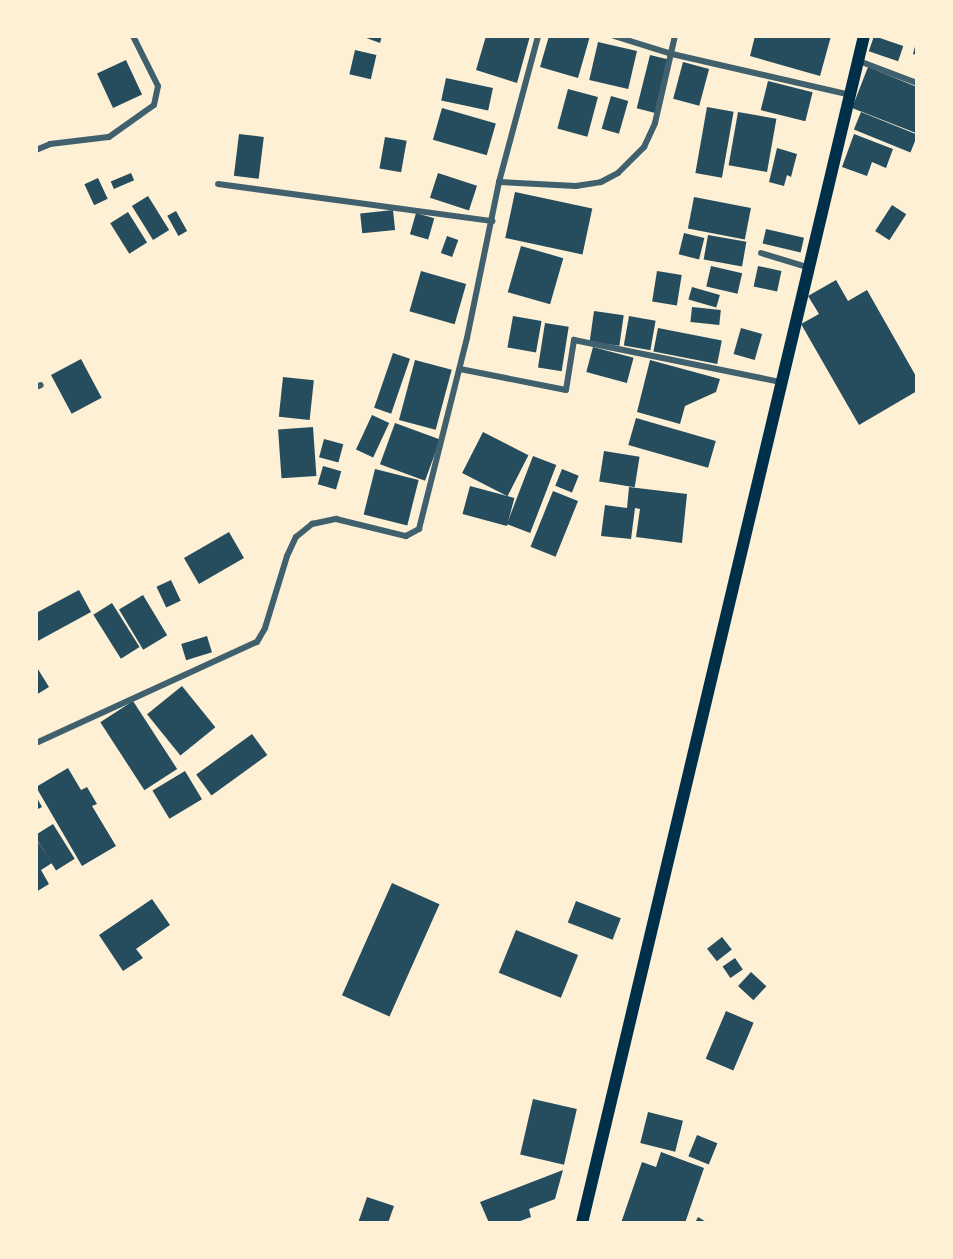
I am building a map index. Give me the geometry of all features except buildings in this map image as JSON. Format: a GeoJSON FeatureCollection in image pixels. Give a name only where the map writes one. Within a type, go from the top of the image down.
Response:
{"type":"FeatureCollection","features":[{"type":"Feature","properties":{"kind":"main road"},"geometry":{"type":"LineString","coordinates":[[582,1223],[811,268],[864,36]]}},
{"type":"Feature","properties":{"kind":"street"},"geometry":{"type":"LineString","coordinates":[[36,150],[50,144],[110,137],[154,105],[158,86],[133,36]]}},
{"type":"Feature","properties":{"kind":"street"},"geometry":{"type":"LineString","coordinates":[[36,743],[257,642],[266,628],[287,556],[296,537],[312,524],[336,519],[406,536],[419,529],[460,369],[493,221],[498,182],[538,36]]}},
{"type":"Feature","properties":{"kind":"street"},"geometry":{"type":"LineString","coordinates":[[614,36],[672,54],[851,95]]}},
{"type":"Feature","properties":{"kind":"street"},"geometry":{"type":"LineString","coordinates":[[498,182],[576,186],[601,182],[618,173],[644,147],[654,123],[675,36]]}},
{"type":"Feature","properties":{"kind":"street"},"geometry":{"type":"LineString","coordinates":[[859,61],[917,83]]}},
{"type":"Feature","properties":{"kind":"street"},"geometry":{"type":"LineString","coordinates":[[218,184],[493,221]]}},
{"type":"Feature","properties":{"kind":"street"},"geometry":{"type":"LineString","coordinates":[[760,253],[811,268]]}},
{"type":"Feature","properties":{"kind":"street"},"geometry":{"type":"LineString","coordinates":[[460,369],[566,390],[574,340],[782,382]]}}]}
